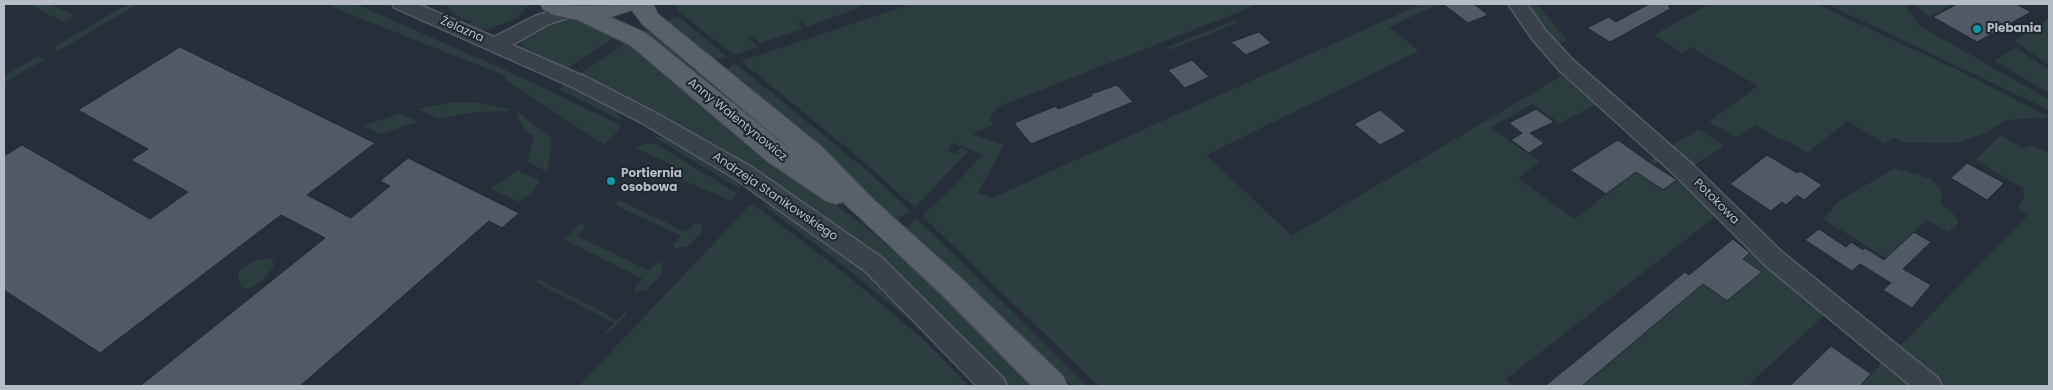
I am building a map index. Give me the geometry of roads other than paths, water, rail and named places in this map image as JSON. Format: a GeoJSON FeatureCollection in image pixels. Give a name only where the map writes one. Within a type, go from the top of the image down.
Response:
{"type":"FeatureCollection","features":[{"type":"Feature","properties":{"kind":"main road"},"geometry":{"type":"LineString","coordinates":[[568,9],[607,10],[626,4]]}},
{"type":"Feature","properties":{"kind":"main road","name":"Anny Walentynowicz"},"geometry":{"type":"LineString","coordinates":[[642,4],[644,13],[650,20],[799,141],[890,232],[951,286],[1052,386]]}},
{"type":"Feature","properties":{"kind":"main road","name":"Anny Walentynowicz"},"geometry":{"type":"LineString","coordinates":[[568,9],[638,39],[776,154],[890,232]]}},
{"type":"Feature","properties":{"kind":"street","name":"Żelazna"},"geometry":{"type":"LineString","coordinates":[[402,4],[494,44]]}},
{"type":"Feature","properties":{"kind":"street"},"geometry":{"type":"LineString","coordinates":[[494,44],[503,32],[535,4]]}},
{"type":"Feature","properties":{"kind":"street","name":"Potokowa"},"geometry":{"type":"LineString","coordinates":[[1517,4],[1540,35],[1567,66],[1685,171],[1774,259],[1929,386]]}},
{"type":"Feature","properties":{"kind":"street"},"geometry":{"type":"LineString","coordinates":[[494,44],[506,40],[534,23],[568,9]]}},
{"type":"Feature","properties":{"kind":"street","name":"Andrzeja Stanikowskiego"},"geometry":{"type":"LineString","coordinates":[[494,44],[617,100],[742,172],[873,264],[994,386]]}},
{"type":"Feature","properties":{"kind":"place","name":"Plebania"},"geometry":{"type":"Point","coordinates":[1977,29]}},
{"type":"Feature","properties":{"kind":"place","name":"Portiernia osobowa"},"geometry":{"type":"Point","coordinates":[611,181]}}]}
